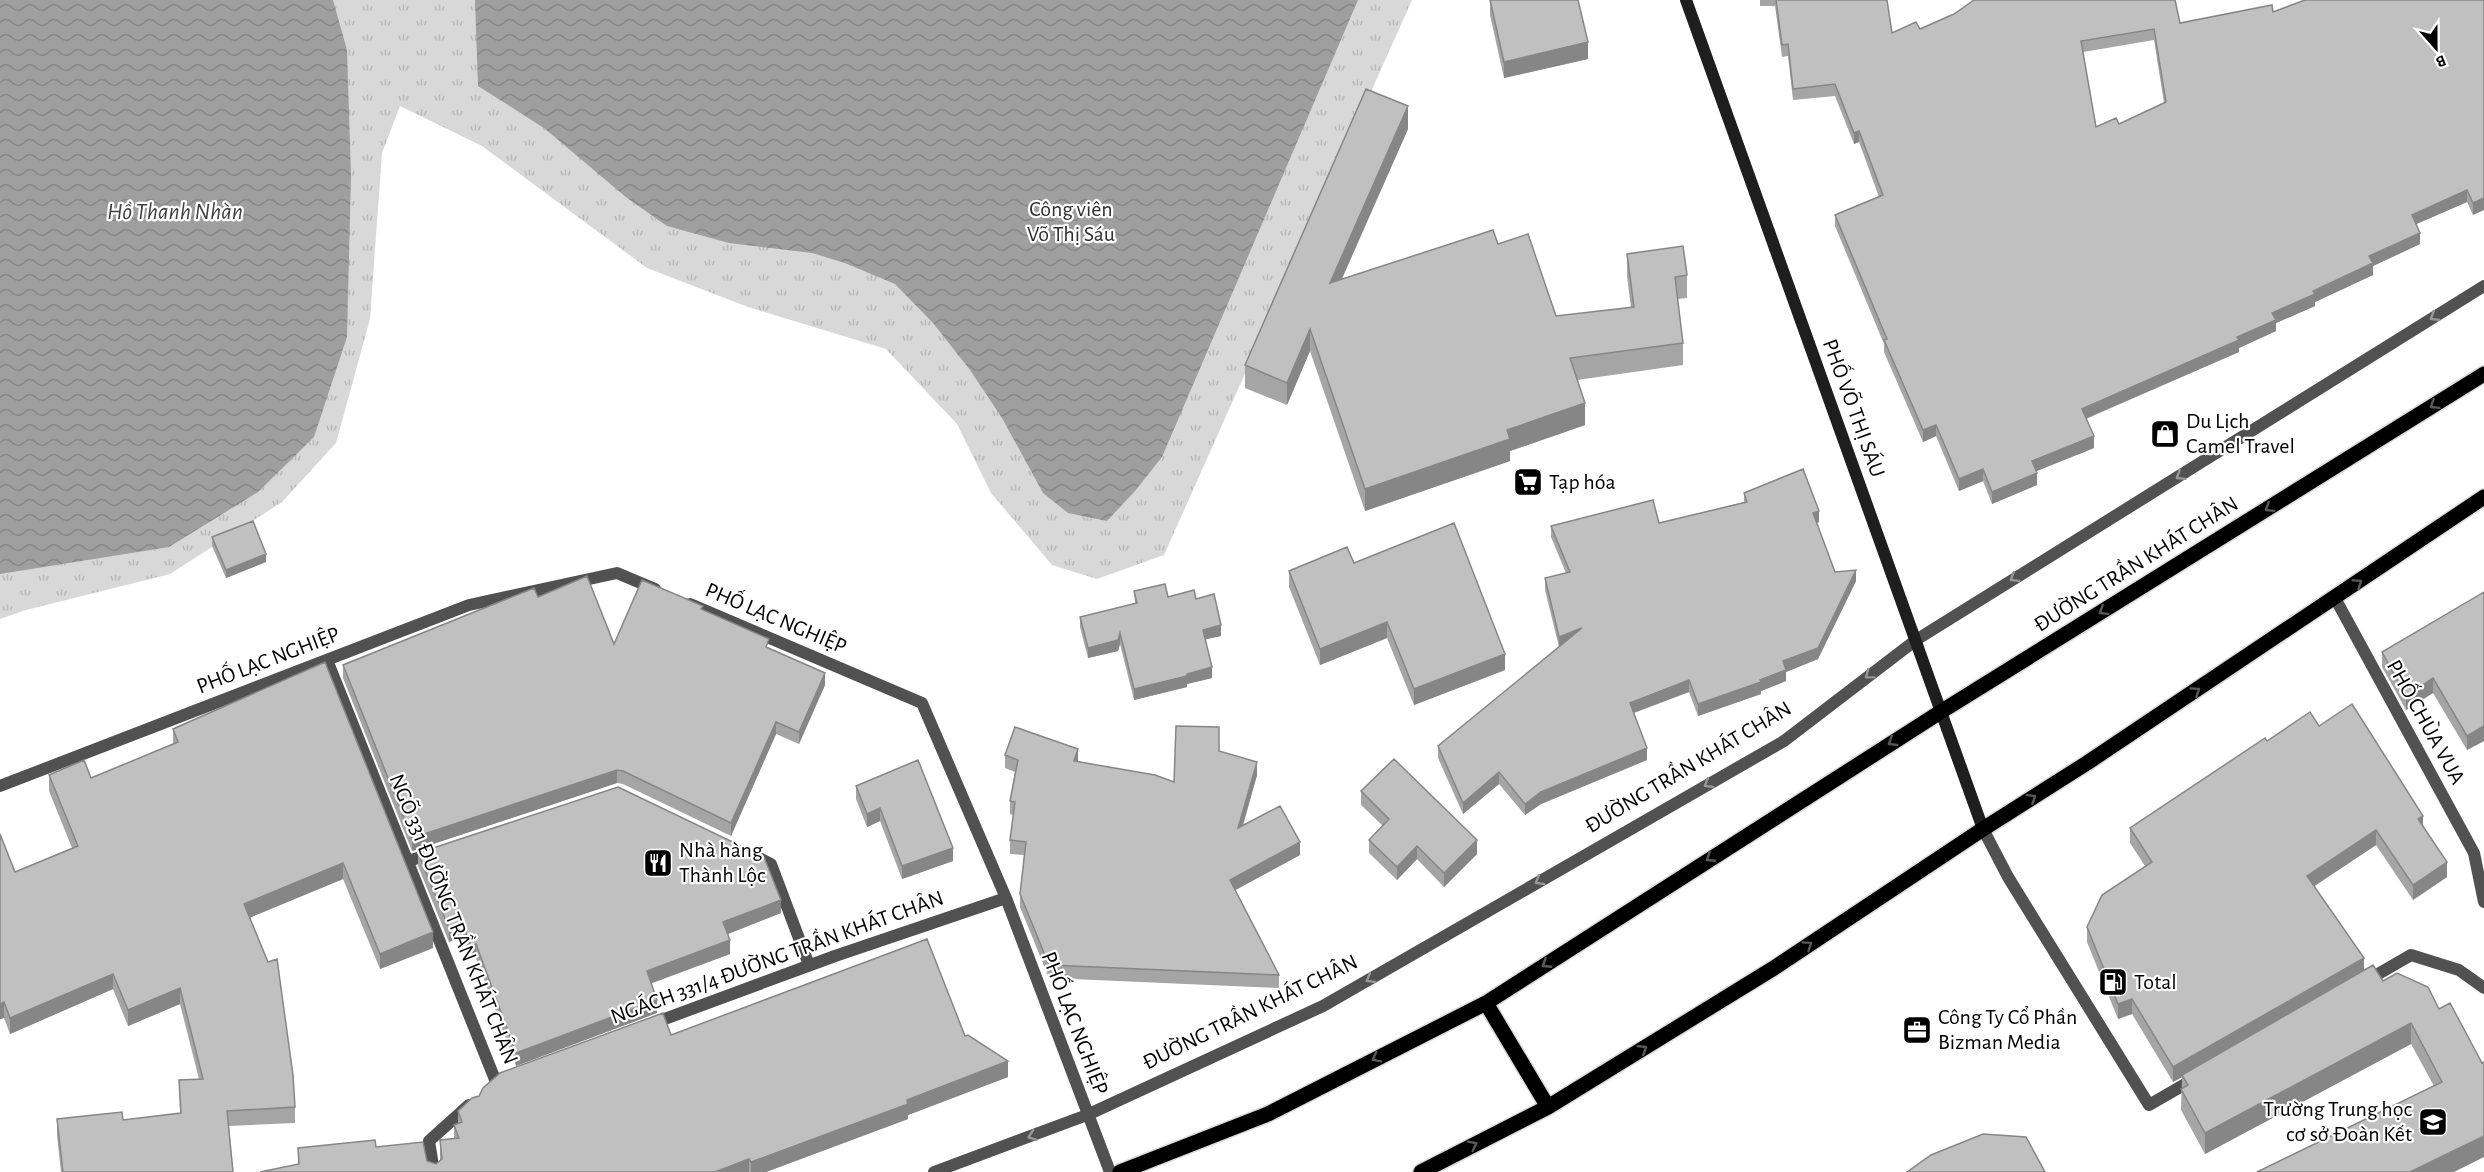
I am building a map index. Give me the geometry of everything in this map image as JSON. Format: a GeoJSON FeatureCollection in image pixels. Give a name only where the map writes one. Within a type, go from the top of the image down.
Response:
{"type":"FeatureCollection","features":[{"type":"Feature","properties":{"kind":"main road","name":"ĐƯỜNG TRẦN KHÁT CHÂN"},"geometry":{"type":"LineString","coordinates":[[1120,1172],[1268,1114],[1486,1003],[1942,711],[2484,374]]}},
{"type":"Feature","properties":{"kind":"main road"},"geometry":{"type":"LineString","coordinates":[[1421,1172],[1548,1107],[1774,968],[1983,829],[2087,764],[2484,497]]}},
{"type":"Feature","properties":{"kind":"main road"},"geometry":{"type":"LineString","coordinates":[[1486,1003],[1548,1107]]}},
{"type":"Feature","properties":{"kind":"street","name":"PHỐ VÕ THỊ SÁU"},"geometry":{"type":"LineString","coordinates":[[1686,0],[1983,829]]}},
{"type":"Feature","properties":{"kind":"street","name":"ĐƯỜNG TRẦN KHÁT CHÂN"},"geometry":{"type":"LineString","coordinates":[[934,1172],[1087,1115],[1323,1006],[1784,741],[1916,640],[2484,286]]}},
{"type":"Feature","properties":{"kind":"street","name":"PHỐ LẠC NGHIỆP"},"geometry":{"type":"LineString","coordinates":[[0,786],[469,605],[617,573],[922,703],[1006,898],[1110,1172]]}},
{"type":"Feature","properties":{"kind":"street","name":"PHỐ CHÙA VUA"},"geometry":{"type":"LineString","coordinates":[[2335,598],[2474,853],[2484,902]]}},
{"type":"Feature","properties":{"kind":"street","name":"NGÕ 331 ĐƯỜNG TRẦN KHÁT CHÂN"},"geometry":{"type":"LineString","coordinates":[[327,660],[408,861],[492,1087],[429,1141],[434,1172]]}},
{"type":"Feature","properties":{"kind":"street"},"geometry":{"type":"LineString","coordinates":[[1983,829],[2007,877],[2149,1105],[2209,1071]]}},
{"type":"Feature","properties":{"kind":"street"},"geometry":{"type":"LineString","coordinates":[[741,849],[771,864],[809,965]]}},
{"type":"Feature","properties":{"kind":"street"},"geometry":{"type":"LineString","coordinates":[[408,861],[442,850]]}},
{"type":"Feature","properties":{"kind":"street","name":"NGÁCH 331/4 ĐƯỜNG TRẦN KHÁT CHÂN"},"geometry":{"type":"LineString","coordinates":[[641,1028],[809,965],[1006,898]]}},
{"type":"Feature","properties":{"kind":"street"},"geometry":{"type":"LineString","coordinates":[[2350,989],[2411,955],[2459,970],[2484,988]]}},
{"type":"Feature","properties":{"kind":"green space","name":"Công viên Võ Thị Sáu"},"geometry":{"type":"Polygon","coordinates":[[[0,0],[1412,0],[1164,555],[1097,579],[1052,565],[991,493],[957,424],[886,349],[748,307],[647,268],[482,146],[400,106],[382,153],[370,319],[336,443],[282,502],[170,574],[26,610],[0,619],[0,0]]]}},
{"type":"Feature","properties":{"kind":"water","name":"Hồ Thanh Nhàn"},"geometry":{"type":"Polygon","coordinates":[[[0,0],[333,0],[347,50],[351,176],[347,337],[314,437],[258,492],[169,547],[0,574],[0,0]]]}},
{"type":"Feature","properties":{"kind":"water"},"geometry":{"type":"Polygon","coordinates":[[[475,0],[1358,0],[1162,457],[1107,521],[1068,513],[1043,493],[1002,418],[970,370],[933,323],[895,284],[845,263],[812,253],[729,243],[667,226],[627,198],[544,128],[478,86],[475,0]]]}},
{"type":"Feature","properties":{"kind":"building"},"geometry":{"type":"Polygon","coordinates":[[[1490,0],[1578,0],[1588,42],[1504,62],[1490,0]]]}},
{"type":"Feature","properties":{"kind":"building"},"geometry":{"type":"Polygon","coordinates":[[[1776,0],[1887,0],[1892,33],[1916,22],[1920,29],[1954,14],[1974,0],[2175,0],[2180,23],[2272,5],[2273,12],[2305,0],[2484,0],[2484,198],[2473,203],[2467,190],[2412,215],[2420,233],[2369,256],[2373,263],[2313,291],[2315,294],[2272,313],[2276,320],[2237,337],[2239,340],[2082,409],[2094,436],[2032,461],[2037,473],[1992,492],[1983,469],[1959,479],[1936,425],[1923,430],[1884,340],[1887,339],[1835,215],[1883,195],[1859,131],[1854,133],[1835,84],[1793,89],[1788,44],[1782,45],[1776,0]],[[2154,29],[2081,41],[2096,127],[2116,118],[2119,124],[2166,102],[2154,29]]]}},
{"type":"Feature","properties":{"kind":"building"},"geometry":{"type":"Polygon","coordinates":[[[1366,89],[1408,106],[1330,283],[1493,230],[1498,244],[1528,234],[1556,316],[1634,307],[1627,254],[1683,246],[1687,275],[1675,277],[1683,343],[1570,358],[1585,403],[1507,430],[1510,439],[1365,489],[1310,329],[1287,383],[1245,365],[1366,89]]]}},
{"type":"Feature","properties":{"kind":"building"},"geometry":{"type":"Polygon","coordinates":[[[1803,469],[1819,511],[1813,513],[1835,572],[1856,570],[1818,648],[1783,661],[1786,670],[1760,680],[1761,682],[1698,704],[1689,680],[1630,703],[1647,748],[1541,792],[1525,804],[1499,772],[1463,803],[1438,746],[1582,628],[1559,637],[1545,578],[1570,572],[1551,526],[1653,500],[1659,523],[1747,502],[1744,493],[1803,469]]]}},
{"type":"Feature","properties":{"kind":"building"},"geometry":{"type":"Polygon","coordinates":[[[253,521],[266,554],[226,570],[212,537],[253,521]]]}},
{"type":"Feature","properties":{"kind":"building"},"geometry":{"type":"Polygon","coordinates":[[[1454,523],[1505,654],[1414,689],[1387,622],[1320,649],[1289,571],[1347,547],[1354,563],[1454,523]]]}},
{"type":"Feature","properties":{"kind":"building"},"geometry":{"type":"Polygon","coordinates":[[[587,576],[614,644],[642,580],[703,606],[701,609],[769,639],[766,647],[825,673],[799,732],[776,722],[731,823],[617,770],[412,838],[343,665],[534,588],[538,597],[587,576]]]}},
{"type":"Feature","properties":{"kind":"building"},"geometry":{"type":"Polygon","coordinates":[[[1165,584],[1168,597],[1194,590],[1196,599],[1214,594],[1221,625],[1203,630],[1212,667],[1187,674],[1187,676],[1134,689],[1120,633],[1118,640],[1088,648],[1080,617],[1137,603],[1134,591],[1165,584]]]}},
{"type":"Feature","properties":{"kind":"building"},"geometry":{"type":"Polygon","coordinates":[[[2484,592],[2484,726],[2467,736],[2433,678],[2406,696],[2382,652],[2484,592]]]}},
{"type":"Feature","properties":{"kind":"building"},"geometry":{"type":"Polygon","coordinates":[[[325,662],[433,932],[380,954],[343,863],[244,904],[268,962],[277,959],[293,1075],[295,1107],[227,1111],[233,1172],[63,1172],[57,1119],[122,1112],[123,1120],[181,1113],[179,1080],[203,1079],[180,988],[128,1010],[113,974],[10,1018],[4,1002],[0,1004],[0,834],[15,872],[78,846],[49,775],[84,760],[91,778],[178,742],[173,729],[325,662]]]}},
{"type":"Feature","properties":{"kind":"building"},"geometry":{"type":"Polygon","coordinates":[[[2352,704],[2423,816],[2418,819],[2447,862],[2413,885],[2376,830],[2307,876],[2364,958],[2173,1067],[2132,999],[2118,1004],[2087,927],[2102,895],[2152,862],[2130,828],[2265,738],[2267,741],[2310,712],[2319,726],[2352,704]]]}},
{"type":"Feature","properties":{"kind":"building"},"geometry":{"type":"Polygon","coordinates":[[[1176,726],[1219,727],[1219,751],[1257,762],[1238,828],[1280,806],[1300,842],[1230,880],[1279,975],[1049,965],[1020,894],[1026,842],[1010,840],[1015,802],[1010,801],[1018,760],[1005,755],[1015,727],[1078,749],[1074,761],[1155,775],[1174,782],[1176,726]]]}},
{"type":"Feature","properties":{"kind":"building"},"geometry":{"type":"Polygon","coordinates":[[[1394,759],[1477,840],[1444,873],[1417,846],[1397,867],[1369,840],[1389,819],[1361,791],[1394,759]]]}},
{"type":"Feature","properties":{"kind":"building"},"geometry":{"type":"Polygon","coordinates":[[[918,760],[953,848],[902,866],[880,808],[867,814],[856,786],[918,760]]]}},
{"type":"Feature","properties":{"kind":"building"},"geometry":{"type":"Polygon","coordinates":[[[618,787],[764,857],[781,900],[723,922],[730,940],[647,971],[657,1000],[516,1053],[476,944],[471,946],[462,923],[449,928],[418,853],[618,787]]]}},
{"type":"Feature","properties":{"kind":"building"},"geometry":{"type":"Polygon","coordinates":[[[927,939],[965,1036],[968,1035],[1008,1061],[907,1100],[908,1104],[751,1162],[749,1159],[715,1172],[260,1172],[299,1164],[298,1148],[375,1140],[376,1147],[423,1142],[427,1161],[436,1164],[442,1159],[440,1140],[459,1138],[454,1125],[462,1122],[458,1111],[472,1098],[479,1096],[483,1088],[500,1073],[663,1013],[671,1035],[927,939]]]}},
{"type":"Feature","properties":{"kind":"building"},"geometry":{"type":"Polygon","coordinates":[[[2373,965],[2383,981],[2397,973],[2428,987],[2439,1009],[2450,1003],[2482,1063],[2484,1062],[2484,1136],[2410,1172],[2257,1172],[2442,1082],[2411,1023],[2205,1133],[2181,1089],[2188,1085],[2182,1075],[2373,965]]]}},
{"type":"Feature","properties":{"kind":"building"},"geometry":{"type":"Polygon","coordinates":[[[1983,1134],[2026,1137],[2045,1172],[1907,1172],[1931,1155],[1983,1134]]]}},
{"type":"Feature","properties":{"kind":"place","name":"Du Lịch Camel Travel"},"geometry":{"type":"Point","coordinates":[2165,434]}},
{"type":"Feature","properties":{"kind":"place","name":"Tạp hóa"},"geometry":{"type":"Point","coordinates":[1528,482]}},
{"type":"Feature","properties":{"kind":"place","name":"Nhà hàng Thành Lộc"},"geometry":{"type":"Point","coordinates":[658,863]}},
{"type":"Feature","properties":{"kind":"place","name":"Total"},"geometry":{"type":"Point","coordinates":[2113,982]}},
{"type":"Feature","properties":{"kind":"place","name":"Công Ty Cổ Phần Bizman Media"},"geometry":{"type":"Point","coordinates":[1917,1030]}},
{"type":"Feature","properties":{"kind":"place","name":"Trường Trung học cơ sở Đoàn Kết"},"geometry":{"type":"Point","coordinates":[2433,1122]}}]}
